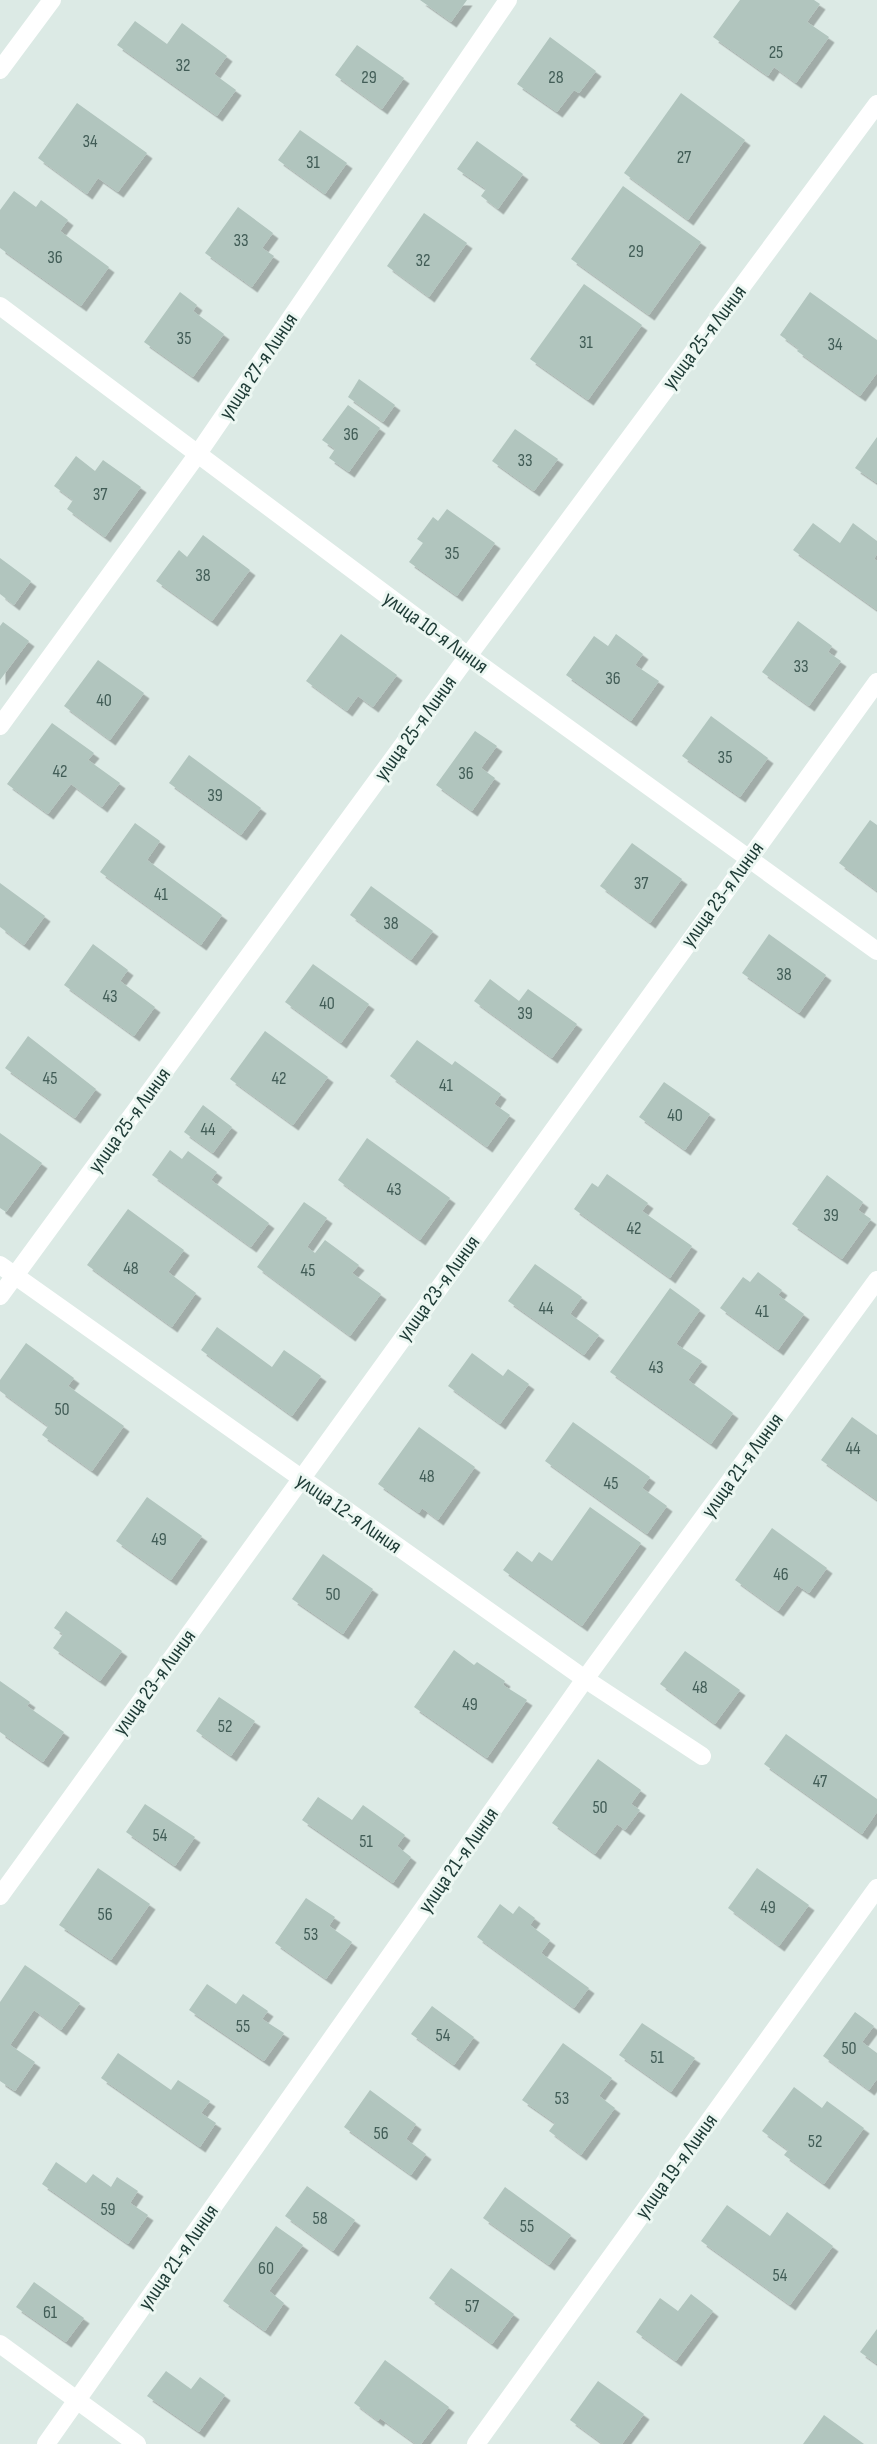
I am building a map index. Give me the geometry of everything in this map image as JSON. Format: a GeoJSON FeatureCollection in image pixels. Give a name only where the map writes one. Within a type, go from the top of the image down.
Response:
{"type":"FeatureCollection","features":[{"type":"Feature","properties":{"kind":"street"},"geometry":{"type":"LineString","coordinates":[[0,70],[52,0]]}},
{"type":"Feature","properties":{"kind":"street","name":"улица 27-я Линия"},"geometry":{"type":"LineString","coordinates":[[0,726],[197,455],[508,0]]}},
{"type":"Feature","properties":{"kind":"street","name":"улица 25-я Линия"},"geometry":{"type":"LineString","coordinates":[[0,1296],[7,1271],[468,656],[877,104]]}},
{"type":"Feature","properties":{"kind":"street","name":"улица 10-я Линия"},"geometry":{"type":"LineString","coordinates":[[0,306],[468,656],[877,951]]}},
{"type":"Feature","properties":{"kind":"street","name":"улица 23-я Линия"},"geometry":{"type":"LineString","coordinates":[[0,1896],[877,682]]}},
{"type":"Feature","properties":{"kind":"street","name":"улица 12-я Линия"},"geometry":{"type":"LineString","coordinates":[[7,1271],[585,1678],[702,1756]]}},
{"type":"Feature","properties":{"kind":"street","name":"улица 21-я Линия"},"geometry":{"type":"LineString","coordinates":[[46,2444],[585,1678],[877,1280]]}},
{"type":"Feature","properties":{"kind":"street","name":"улица 19-я Линия"},"geometry":{"type":"LineString","coordinates":[[476,2444],[877,1888]]}},
{"type":"Feature","properties":{"kind":"street"},"geometry":{"type":"LineString","coordinates":[[0,2344],[137,2444]]}},
{"type":"Feature","properties":{"kind":"building"},"geometry":{"type":"Polygon","coordinates":[[[420,0],[467,0],[451,22],[420,0]]]}},
{"type":"Feature","properties":{"kind":"building"},"geometry":{"type":"Polygon","coordinates":[[[740,0],[814,0],[820,4],[807,22],[829,37],[796,83],[774,67],[768,76],[713,37],[740,0]]]}},
{"type":"Feature","properties":{"kind":"building"},"geometry":{"type":"Polygon","coordinates":[[[135,21],[167,44],[182,23],[227,56],[214,74],[236,90],[217,116],[117,45],[135,21]]]}},
{"type":"Feature","properties":{"kind":"building"},"geometry":{"type":"Polygon","coordinates":[[[550,37],[596,71],[579,93],[574,90],[557,112],[517,84],[550,37]]]}},
{"type":"Feature","properties":{"kind":"building"},"geometry":{"type":"Polygon","coordinates":[[[357,45],[404,78],[382,109],[335,75],[357,45]]]}},
{"type":"Feature","properties":{"kind":"building"},"geometry":{"type":"Polygon","coordinates":[[[681,93],[745,140],[688,220],[624,173],[681,93]]]}},
{"type":"Feature","properties":{"kind":"building"},"geometry":{"type":"Polygon","coordinates":[[[77,103],[147,153],[118,192],[98,178],[87,194],[38,158],[77,103]]]}},
{"type":"Feature","properties":{"kind":"building"},"geometry":{"type":"Polygon","coordinates":[[[300,130],[347,163],[325,194],[278,160],[300,130]]]}},
{"type":"Feature","properties":{"kind":"building"},"geometry":{"type":"Polygon","coordinates":[[[477,141],[523,174],[498,209],[481,196],[486,189],[457,169],[477,141]]]}},
{"type":"Feature","properties":{"kind":"building"},"geometry":{"type":"Polygon","coordinates":[[[623,186],[701,242],[649,315],[571,259],[623,186]]]}},
{"type":"Feature","properties":{"kind":"building"},"geometry":{"type":"Polygon","coordinates":[[[14,191],[36,207],[41,200],[68,220],[60,231],[109,267],[81,306],[0,248],[0,210],[14,191]]]}},
{"type":"Feature","properties":{"kind":"building"},"geometry":{"type":"Polygon","coordinates":[[[238,207],[273,233],[262,248],[274,256],[252,287],[205,253],[238,207]]]}},
{"type":"Feature","properties":{"kind":"building"},"geometry":{"type":"Polygon","coordinates":[[[424,213],[467,243],[429,297],[387,266],[424,213]]]}},
{"type":"Feature","properties":{"kind":"building"},"geometry":{"type":"Polygon","coordinates":[[[584,284],[642,325],[588,400],[530,359],[584,284]]]}},
{"type":"Feature","properties":{"kind":"building"},"geometry":{"type":"Polygon","coordinates":[[[180,292],[197,305],[193,311],[224,334],[193,377],[144,342],[180,292]]]}},
{"type":"Feature","properties":{"kind":"building"},"geometry":{"type":"Polygon","coordinates":[[[810,292],[877,340],[877,373],[860,396],[797,351],[799,349],[780,335],[810,292]]]}},
{"type":"Feature","properties":{"kind":"building"},"geometry":{"type":"Polygon","coordinates":[[[359,379],[395,405],[383,422],[348,397],[359,379]]]}},
{"type":"Feature","properties":{"kind":"building"},"geometry":{"type":"Polygon","coordinates":[[[348,405],[380,428],[349,472],[329,458],[335,449],[322,440],[348,405]]]}},
{"type":"Feature","properties":{"kind":"building"},"geometry":{"type":"Polygon","coordinates":[[[515,429],[558,459],[534,491],[492,461],[515,429]]]}},
{"type":"Feature","properties":{"kind":"building"},"geometry":{"type":"Polygon","coordinates":[[[877,437],[877,483],[855,468],[877,437]]]}},
{"type":"Feature","properties":{"kind":"building"},"geometry":{"type":"Polygon","coordinates":[[[76,456],[95,471],[103,460],[141,487],[105,537],[67,509],[73,500],[54,486],[76,456]]]}},
{"type":"Feature","properties":{"kind":"building"},"geometry":{"type":"Polygon","coordinates":[[[447,509],[495,543],[457,596],[409,562],[423,543],[417,539],[433,517],[438,521],[447,509]]]}},
{"type":"Feature","properties":{"kind":"building"},"geometry":{"type":"Polygon","coordinates":[[[813,523],[840,543],[853,523],[877,541],[877,554],[874,559],[877,561],[877,610],[793,550],[813,523]]]}},
{"type":"Feature","properties":{"kind":"building"},"geometry":{"type":"Polygon","coordinates":[[[203,535],[250,570],[212,621],[156,581],[179,550],[187,557],[203,535]]]}},
{"type":"Feature","properties":{"kind":"building"},"geometry":{"type":"Polygon","coordinates":[[[0,558],[31,581],[14,605],[0,594],[0,558]]]}},
{"type":"Feature","properties":{"kind":"building"},"geometry":{"type":"Polygon","coordinates":[[[798,621],[832,646],[828,652],[841,661],[809,706],[762,672],[798,621]]]}},
{"type":"Feature","properties":{"kind":"building"},"geometry":{"type":"Polygon","coordinates":[[[3,622],[29,641],[0,680],[0,626],[3,622]]]}},
{"type":"Feature","properties":{"kind":"building"},"geometry":{"type":"Polygon","coordinates":[[[341,634],[397,675],[373,707],[358,696],[347,711],[306,681],[341,634]]]}},
{"type":"Feature","properties":{"kind":"building"},"geometry":{"type":"Polygon","coordinates":[[[616,634],[643,654],[635,665],[659,681],[631,721],[566,675],[594,636],[608,646],[616,634]]]}},
{"type":"Feature","properties":{"kind":"building"},"geometry":{"type":"Polygon","coordinates":[[[98,660],[144,693],[110,740],[64,706],[98,660]]]}},
{"type":"Feature","properties":{"kind":"building"},"geometry":{"type":"Polygon","coordinates":[[[711,716],[768,758],[740,797],[682,756],[711,716]]]}},
{"type":"Feature","properties":{"kind":"building"},"geometry":{"type":"Polygon","coordinates":[[[52,723],[94,753],[88,760],[120,783],[102,807],[71,784],[48,814],[7,784],[52,723]]]}},
{"type":"Feature","properties":{"kind":"building"},"geometry":{"type":"Polygon","coordinates":[[[475,731],[497,746],[481,768],[495,778],[472,811],[436,785],[475,731]]]}},
{"type":"Feature","properties":{"kind":"building"},"geometry":{"type":"Polygon","coordinates":[[[189,755],[261,808],[241,835],[169,783],[189,755]]]}},
{"type":"Feature","properties":{"kind":"building"},"geometry":{"type":"Polygon","coordinates":[[[870,820],[877,825],[877,891],[839,863],[870,820]]]}},
{"type":"Feature","properties":{"kind":"building"},"geometry":{"type":"Polygon","coordinates":[[[135,823],[160,841],[147,860],[222,915],[201,945],[100,872],[135,823]]]}},
{"type":"Feature","properties":{"kind":"building"},"geometry":{"type":"Polygon","coordinates":[[[632,843],[682,879],[650,923],[600,886],[632,843]]]}},
{"type":"Feature","properties":{"kind":"building"},"geometry":{"type":"Polygon","coordinates":[[[0,883],[45,916],[24,945],[0,927],[0,883]]]}},
{"type":"Feature","properties":{"kind":"building"},"geometry":{"type":"Polygon","coordinates":[[[371,886],[433,931],[411,960],[350,915],[371,886]]]}},
{"type":"Feature","properties":{"kind":"building"},"geometry":{"type":"Polygon","coordinates":[[[769,934],[826,975],[799,1013],[742,973],[769,934]]]}},
{"type":"Feature","properties":{"kind":"building"},"geometry":{"type":"Polygon","coordinates":[[[93,944],[128,970],[120,981],[155,1007],[134,1036],[64,985],[93,944]]]}},
{"type":"Feature","properties":{"kind":"building"},"geometry":{"type":"Polygon","coordinates":[[[313,964],[369,1004],[341,1043],[285,1002],[313,964]]]}},
{"type":"Feature","properties":{"kind":"building"},"geometry":{"type":"Polygon","coordinates":[[[490,979],[519,1001],[528,989],[577,1024],[552,1058],[474,1001],[490,979]]]}},
{"type":"Feature","properties":{"kind":"building"},"geometry":{"type":"Polygon","coordinates":[[[265,1031],[328,1077],[293,1125],[230,1079],[265,1031]]]}},
{"type":"Feature","properties":{"kind":"building"},"geometry":{"type":"Polygon","coordinates":[[[28,1036],[96,1089],[75,1118],[5,1068],[28,1036]]]}},
{"type":"Feature","properties":{"kind":"building"},"geometry":{"type":"Polygon","coordinates":[[[417,1040],[452,1065],[455,1061],[501,1094],[494,1104],[510,1115],[487,1147],[390,1076],[417,1040]]]}},
{"type":"Feature","properties":{"kind":"building"},"geometry":{"type":"Polygon","coordinates":[[[664,1082],[710,1114],[685,1150],[639,1117],[664,1082]]]}},
{"type":"Feature","properties":{"kind":"building"},"geometry":{"type":"Polygon","coordinates":[[[203,1105],[232,1127],[213,1153],[184,1132],[203,1105]]]}},
{"type":"Feature","properties":{"kind":"building"},"geometry":{"type":"Polygon","coordinates":[[[0,1133],[42,1163],[6,1212],[0,1208],[0,1133]]]}},
{"type":"Feature","properties":{"kind":"building"},"geometry":{"type":"Polygon","coordinates":[[[367,1138],[450,1198],[420,1240],[338,1180],[367,1138]]]}},
{"type":"Feature","properties":{"kind":"building"},"geometry":{"type":"Polygon","coordinates":[[[170,1150],[182,1159],[188,1151],[217,1172],[211,1180],[269,1223],[251,1247],[152,1175],[170,1150]]]}},
{"type":"Feature","properties":{"kind":"building"},"geometry":{"type":"Polygon","coordinates":[[[607,1174],[648,1203],[642,1211],[692,1246],[670,1278],[574,1209],[592,1183],[598,1187],[607,1174]]]}},
{"type":"Feature","properties":{"kind":"building"},"geometry":{"type":"Polygon","coordinates":[[[827,1175],[863,1202],[858,1210],[871,1219],[842,1259],[792,1224],[827,1175]]]}},
{"type":"Feature","properties":{"kind":"building"},"geometry":{"type":"Polygon","coordinates":[[[304,1202],[327,1218],[307,1247],[315,1253],[325,1240],[359,1265],[352,1273],[381,1294],[350,1336],[257,1267],[304,1202]]]}},
{"type":"Feature","properties":{"kind":"building"},"geometry":{"type":"Polygon","coordinates":[[[128,1209],[184,1250],[168,1272],[196,1293],[172,1327],[87,1265],[128,1209]]]}},
{"type":"Feature","properties":{"kind":"building"},"geometry":{"type":"Polygon","coordinates":[[[535,1264],[582,1297],[570,1314],[599,1335],[584,1355],[508,1301],[535,1264]]]}},
{"type":"Feature","properties":{"kind":"building"},"geometry":{"type":"Polygon","coordinates":[[[758,1272],[782,1290],[778,1295],[804,1314],[778,1350],[720,1308],[743,1277],[750,1282],[758,1272]]]}},
{"type":"Feature","properties":{"kind":"building"},"geometry":{"type":"Polygon","coordinates":[[[670,1288],[700,1310],[676,1344],[702,1361],[688,1380],[733,1413],[711,1444],[610,1372],[670,1288]]]}},
{"type":"Feature","properties":{"kind":"building"},"geometry":{"type":"Polygon","coordinates":[[[217,1327],[272,1367],[284,1350],[321,1376],[292,1416],[201,1350],[217,1327]]]}},
{"type":"Feature","properties":{"kind":"building"},"geometry":{"type":"Polygon","coordinates":[[[26,1343],[74,1378],[68,1386],[124,1426],[92,1471],[42,1435],[48,1426],[0,1391],[0,1380],[26,1343]]]}},
{"type":"Feature","properties":{"kind":"building"},"geometry":{"type":"Polygon","coordinates":[[[472,1353],[503,1376],[508,1369],[529,1384],[500,1424],[448,1386],[472,1353]]]}},
{"type":"Feature","properties":{"kind":"building"},"geometry":{"type":"Polygon","coordinates":[[[852,1417],[877,1435],[877,1500],[821,1460],[852,1417]]]}},
{"type":"Feature","properties":{"kind":"building"},"geometry":{"type":"Polygon","coordinates":[[[573,1422],[650,1477],[642,1488],[667,1506],[647,1534],[545,1461],[573,1422]]]}},
{"type":"Feature","properties":{"kind":"building"},"geometry":{"type":"Polygon","coordinates":[[[419,1427],[475,1467],[438,1520],[422,1508],[419,1513],[378,1484],[419,1427]]]}},
{"type":"Feature","properties":{"kind":"building"},"geometry":{"type":"Polygon","coordinates":[[[147,1497],[202,1536],[171,1580],[116,1541],[147,1497]]]}},
{"type":"Feature","properties":{"kind":"building"},"geometry":{"type":"Polygon","coordinates":[[[590,1507],[641,1543],[582,1626],[503,1570],[517,1551],[532,1562],[539,1552],[552,1561],[590,1507]]]}},
{"type":"Feature","properties":{"kind":"building"},"geometry":{"type":"Polygon","coordinates":[[[772,1528],[827,1568],[809,1593],[797,1585],[778,1611],[735,1580],[772,1528]]]}},
{"type":"Feature","properties":{"kind":"building"},"geometry":{"type":"Polygon","coordinates":[[[323,1554],[373,1589],[343,1634],[292,1599],[323,1554]]]}},
{"type":"Feature","properties":{"kind":"building"},"geometry":{"type":"Polygon","coordinates":[[[66,1611],[122,1651],[100,1681],[53,1648],[63,1634],[54,1628],[66,1611]]]}},
{"type":"Feature","properties":{"kind":"building"},"geometry":{"type":"Polygon","coordinates":[[[454,1650],[474,1665],[477,1662],[505,1681],[503,1685],[527,1700],[487,1758],[414,1707],[454,1650]]]}},
{"type":"Feature","properties":{"kind":"building"},"geometry":{"type":"Polygon","coordinates":[[[685,1651],[740,1690],[715,1724],[660,1684],[685,1651]]]}},
{"type":"Feature","properties":{"kind":"building"},"geometry":{"type":"Polygon","coordinates":[[[0,1681],[30,1702],[27,1706],[64,1732],[43,1762],[0,1732],[0,1681]]]}},
{"type":"Feature","properties":{"kind":"building"},"geometry":{"type":"Polygon","coordinates":[[[219,1697],[255,1721],[231,1756],[196,1731],[219,1697]]]}},
{"type":"Feature","properties":{"kind":"building"},"geometry":{"type":"Polygon","coordinates":[[[786,1734],[877,1799],[877,1812],[862,1834],[764,1764],[786,1734]]]}},
{"type":"Feature","properties":{"kind":"building"},"geometry":{"type":"Polygon","coordinates":[[[598,1759],[641,1790],[631,1804],[640,1810],[625,1830],[617,1824],[595,1854],[552,1823],[598,1759]]]}},
{"type":"Feature","properties":{"kind":"building"},"geometry":{"type":"Polygon","coordinates":[[[318,1797],[352,1820],[363,1805],[405,1835],[397,1846],[411,1857],[393,1883],[302,1820],[318,1797]]]}},
{"type":"Feature","properties":{"kind":"building"},"geometry":{"type":"Polygon","coordinates":[[[145,1804],[195,1837],[175,1866],[126,1832],[145,1804]]]}},
{"type":"Feature","properties":{"kind":"building"},"geometry":{"type":"Polygon","coordinates":[[[98,1868],[150,1904],[111,1960],[59,1925],[98,1868]]]}},
{"type":"Feature","properties":{"kind":"building"},"geometry":{"type":"Polygon","coordinates":[[[757,1868],[809,1905],[779,1946],[728,1908],[757,1868]]]}},
{"type":"Feature","properties":{"kind":"building"},"geometry":{"type":"Polygon","coordinates":[[[306,1898],[335,1917],[329,1926],[352,1942],[326,1979],[275,1943],[306,1898]]]}},
{"type":"Feature","properties":{"kind":"building"},"geometry":{"type":"Polygon","coordinates":[[[500,1904],[513,1914],[519,1906],[535,1918],[530,1925],[550,1940],[541,1953],[589,1988],[574,2008],[477,1937],[500,1904]]]}},
{"type":"Feature","properties":{"kind":"building"},"geometry":{"type":"Polygon","coordinates":[[[25,1965],[80,2003],[61,2030],[34,2010],[10,2045],[35,2062],[15,2091],[0,2081],[0,2002],[25,1965]]]}},
{"type":"Feature","properties":{"kind":"building"},"geometry":{"type":"Polygon","coordinates":[[[207,1984],[236,2004],[243,1994],[268,2011],[262,2019],[284,2033],[264,2061],[189,2010],[207,1984]]]}},
{"type":"Feature","properties":{"kind":"building"},"geometry":{"type":"Polygon","coordinates":[[[432,2006],[474,2037],[454,2065],[411,2034],[432,2006]]]}},
{"type":"Feature","properties":{"kind":"building"},"geometry":{"type":"Polygon","coordinates":[[[855,2012],[874,2026],[862,2042],[877,2053],[877,2079],[869,2090],[823,2056],[855,2012]]]}},
{"type":"Feature","properties":{"kind":"building"},"geometry":{"type":"Polygon","coordinates":[[[642,2023],[695,2058],[671,2092],[619,2055],[642,2023]]]}},
{"type":"Feature","properties":{"kind":"building"},"geometry":{"type":"Polygon","coordinates":[[[563,2043],[612,2078],[599,2096],[615,2108],[581,2155],[549,2131],[555,2123],[522,2100],[563,2043]]]}},
{"type":"Feature","properties":{"kind":"building"},"geometry":{"type":"Polygon","coordinates":[[[118,2053],[171,2090],[178,2080],[210,2101],[201,2113],[216,2123],[200,2147],[101,2078],[118,2053]]]}},
{"type":"Feature","properties":{"kind":"building"},"geometry":{"type":"Polygon","coordinates":[[[794,2087],[822,2108],[827,2101],[864,2128],[824,2184],[784,2155],[788,2150],[762,2131],[794,2087]]]}},
{"type":"Feature","properties":{"kind":"building"},"geometry":{"type":"Polygon","coordinates":[[[370,2090],[416,2124],[406,2139],[426,2154],[411,2175],[344,2127],[370,2090]]]}},
{"type":"Feature","properties":{"kind":"building"},"geometry":{"type":"Polygon","coordinates":[[[56,2162],[86,2183],[93,2174],[111,2187],[117,2177],[138,2191],[130,2203],[148,2215],[128,2244],[42,2184],[56,2162]]]}},
{"type":"Feature","properties":{"kind":"building"},"geometry":{"type":"Polygon","coordinates":[[[307,2186],[355,2220],[333,2251],[285,2216],[307,2186]]]}},
{"type":"Feature","properties":{"kind":"building"},"geometry":{"type":"Polygon","coordinates":[[[505,2187],[571,2235],[549,2265],[483,2218],[505,2187]]]}},
{"type":"Feature","properties":{"kind":"building"},"geometry":{"type":"Polygon","coordinates":[[[727,2205],[770,2236],[787,2212],[833,2246],[790,2305],[701,2241],[727,2205]]]}},
{"type":"Feature","properties":{"kind":"building"},"geometry":{"type":"Polygon","coordinates":[[[276,2226],[303,2245],[269,2291],[284,2303],[265,2331],[223,2301],[276,2226]]]}},
{"type":"Feature","properties":{"kind":"building"},"geometry":{"type":"Polygon","coordinates":[[[451,2268],[514,2314],[492,2344],[429,2298],[451,2268]]]}},
{"type":"Feature","properties":{"kind":"building"},"geometry":{"type":"Polygon","coordinates":[[[34,2282],[84,2318],[66,2342],[16,2307],[34,2282]]]}},
{"type":"Feature","properties":{"kind":"building"},"geometry":{"type":"Polygon","coordinates":[[[691,2294],[713,2311],[676,2361],[636,2332],[660,2298],[678,2311],[691,2294]]]}},
{"type":"Feature","properties":{"kind":"building"},"geometry":{"type":"Polygon","coordinates":[[[877,2329],[877,2364],[860,2352],[877,2329]]]}},
{"type":"Feature","properties":{"kind":"building"},"geometry":{"type":"Polygon","coordinates":[[[385,2360],[449,2407],[421,2444],[416,2444],[380,2418],[378,2421],[354,2403],[385,2360]]]}},
{"type":"Feature","properties":{"kind":"building"},"geometry":{"type":"Polygon","coordinates":[[[166,2371],[191,2389],[200,2377],[225,2395],[199,2432],[147,2396],[166,2371]]]}},
{"type":"Feature","properties":{"kind":"building"},"geometry":{"type":"Polygon","coordinates":[[[598,2381],[644,2414],[622,2444],[603,2444],[570,2420],[598,2381]]]}},
{"type":"Feature","properties":{"kind":"building"},"geometry":{"type":"Polygon","coordinates":[[[824,2415],[864,2444],[803,2444],[824,2415]]]}}]}
